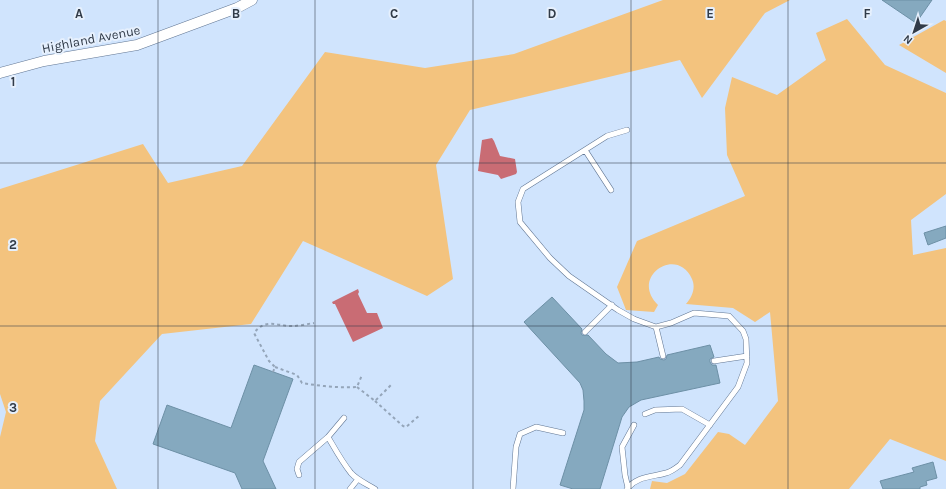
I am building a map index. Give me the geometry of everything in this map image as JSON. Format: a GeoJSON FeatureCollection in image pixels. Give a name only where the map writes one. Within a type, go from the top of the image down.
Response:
{"type":"FeatureCollection","features":[{"type":"Feature","properties":{"kind":"street","name":"Highland Avenue"},"geometry":{"type":"LineString","coordinates":[[0,73],[44,62],[137,45],[237,8],[252,0]]}},
{"type":"Feature","properties":{"kind":"lane"},"geometry":{"type":"LineString","coordinates":[[627,130],[608,136],[524,189],[518,202],[520,222],[553,262],[581,285],[634,319],[656,327],[671,323],[694,313],[729,316],[743,331],[746,340],[747,356],[738,387],[680,465],[668,473],[643,478],[632,483],[628,488]]}},
{"type":"Feature","properties":{"kind":"lane"},"geometry":{"type":"LineString","coordinates":[[585,150],[611,190]]}},
{"type":"Feature","properties":{"kind":"lane"},"geometry":{"type":"LineString","coordinates":[[585,332],[612,306]]}},
{"type":"Feature","properties":{"kind":"lane"},"geometry":{"type":"LineString","coordinates":[[656,327],[662,356]]}},
{"type":"Feature","properties":{"kind":"lane"},"geometry":{"type":"LineString","coordinates":[[714,361],[747,356]]}},
{"type":"Feature","properties":{"kind":"lane"},"geometry":{"type":"LineString","coordinates":[[645,414],[655,410],[682,409],[710,425]]}},
{"type":"Feature","properties":{"kind":"lane"},"geometry":{"type":"LineString","coordinates":[[299,475],[296,469],[299,462],[328,437],[344,418]]}},
{"type":"Feature","properties":{"kind":"lane"},"geometry":{"type":"LineString","coordinates":[[628,488],[622,447],[634,425]]}},
{"type":"Feature","properties":{"kind":"lane"},"geometry":{"type":"LineString","coordinates":[[513,489],[516,448],[520,434],[536,427],[563,433]]}},
{"type":"Feature","properties":{"kind":"lane"},"geometry":{"type":"LineString","coordinates":[[328,437],[351,474],[375,489]]}},
{"type":"Feature","properties":{"kind":"lane"},"geometry":{"type":"LineString","coordinates":[[350,489],[358,479]]}},
{"type":"Feature","properties":{"kind":"path"},"geometry":{"type":"LineString","coordinates":[[314,323],[291,326],[276,323],[258,328],[254,333],[269,361],[275,367],[297,375],[302,383],[336,388],[357,387],[406,427],[420,415]]}},
{"type":"Feature","properties":{"kind":"path"},"geometry":{"type":"LineString","coordinates":[[273,372],[275,367]]}},
{"type":"Feature","properties":{"kind":"path"},"geometry":{"type":"LineString","coordinates":[[357,387],[362,375]]}},
{"type":"Feature","properties":{"kind":"path"},"geometry":{"type":"LineString","coordinates":[[375,401],[391,385]]}},
{"type":"Feature","properties":{"kind":"shaded area"},"geometry":{"type":"Polygon","coordinates":[[[663,0],[790,0],[765,13],[702,98],[680,60],[470,110],[436,165],[453,279],[427,296],[303,241],[251,324],[162,334],[100,401],[95,441],[117,489],[0,489],[0,437],[6,412],[0,394],[0,189],[143,144],[168,183],[242,166],[325,52],[425,68],[514,54],[663,0]]]}},
{"type":"Feature","properties":{"kind":"shaded area"},"geometry":{"type":"Polygon","coordinates":[[[847,19],[885,65],[946,93],[946,194],[911,220],[913,255],[946,248],[946,461],[890,439],[849,489],[650,489],[652,481],[667,483],[685,474],[718,432],[729,434],[745,445],[778,401],[770,312],[755,322],[733,308],[686,304],[693,292],[693,282],[685,269],[676,265],[667,265],[658,269],[652,276],[649,284],[651,294],[658,305],[654,312],[626,310],[617,287],[637,241],[745,196],[727,155],[725,108],[732,77],[777,95],[826,60],[816,33],[847,19]]]}},
{"type":"Feature","properties":{"kind":"shaded area"},"geometry":{"type":"Polygon","coordinates":[[[944,20],[946,21],[946,73],[899,45],[944,20]]]}},
{"type":"Feature","properties":{"kind":"shaded area"},"geometry":{"type":"Polygon","coordinates":[[[492,138],[500,156],[515,159],[516,174],[501,179],[498,175],[478,171],[482,140],[492,138]]]}},
{"type":"Feature","properties":{"kind":"shaded area"},"geometry":{"type":"Polygon","coordinates":[[[358,289],[358,294],[367,313],[377,313],[383,328],[353,342],[335,304],[332,302],[358,289]]]}},
{"type":"Feature","properties":{"kind":"building"},"geometry":{"type":"Polygon","coordinates":[[[882,0],[932,0],[916,23],[882,0]]]}},
{"type":"Feature","properties":{"kind":"building"},"geometry":{"type":"Polygon","coordinates":[[[946,226],[946,238],[928,245],[924,233],[946,226]]]}},
{"type":"Feature","properties":{"kind":"building"},"geometry":{"type":"Polygon","coordinates":[[[552,297],[582,329],[582,335],[588,335],[606,354],[618,363],[637,362],[659,357],[660,359],[664,360],[666,359],[667,355],[710,345],[714,357],[710,359],[710,362],[712,365],[716,365],[720,383],[641,400],[629,407],[622,417],[600,489],[573,489],[560,485],[584,410],[583,390],[580,383],[524,322],[552,297]]]}},
{"type":"Feature","properties":{"kind":"building"},"geometry":{"type":"Polygon","coordinates":[[[254,365],[293,379],[263,461],[276,489],[242,489],[235,473],[153,444],[167,405],[231,428],[254,365]]]}},
{"type":"Feature","properties":{"kind":"building"},"geometry":{"type":"Polygon","coordinates":[[[933,462],[937,478],[926,481],[927,485],[920,487],[920,489],[883,489],[880,481],[914,472],[912,468],[933,462]]]}}]}
